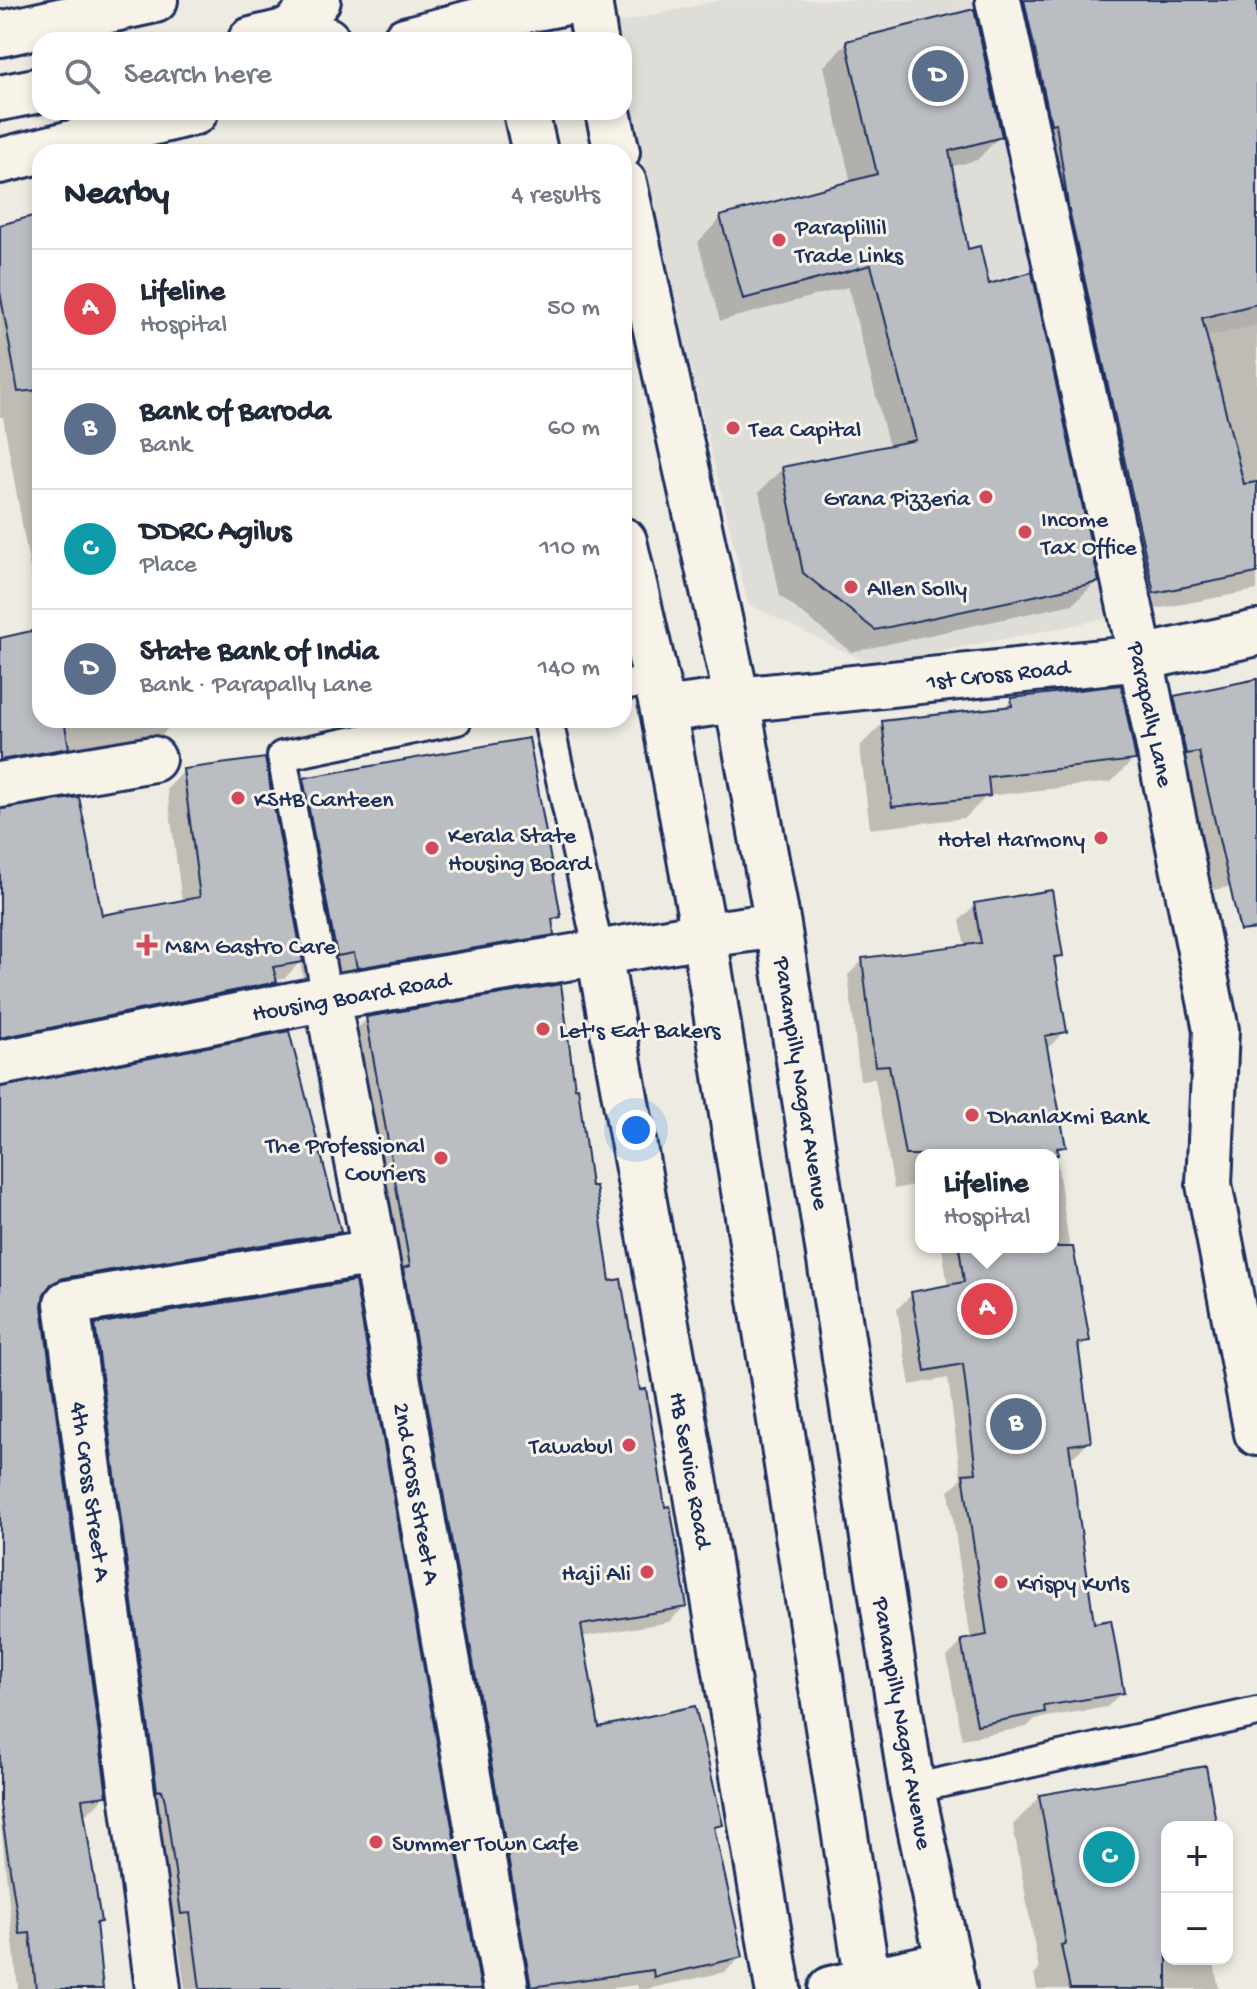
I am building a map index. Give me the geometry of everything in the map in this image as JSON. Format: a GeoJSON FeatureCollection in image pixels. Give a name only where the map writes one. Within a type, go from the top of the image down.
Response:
{"type":"FeatureCollection","features":[{"type":"Feature","properties":{"kind":"street"},"geometry":{"type":"LineString","coordinates":[[0,34],[155,0]]}},
{"type":"Feature","properties":{"kind":"street"},"geometry":{"type":"LineString","coordinates":[[442,32],[578,0]]}},
{"type":"Feature","properties":{"kind":"street"},"geometry":{"type":"LineString","coordinates":[[589,0],[594,32]]}},
{"type":"Feature","properties":{"kind":"street","name":"Parapally Lane"},"geometry":{"type":"LineString","coordinates":[[998,0],[1141,658],[1216,1030],[1209,1184],[1257,1433]]}},
{"type":"Feature","properties":{"kind":"street"},"geometry":{"type":"LineString","coordinates":[[0,98],[32,92]]}},
{"type":"Feature","properties":{"kind":"street"},"geometry":{"type":"LineString","coordinates":[[68,144],[163,120]]}},
{"type":"Feature","properties":{"kind":"street"},"geometry":{"type":"LineString","coordinates":[[528,120],[533,144]]}},
{"type":"Feature","properties":{"kind":"street"},"geometry":{"type":"LineString","coordinates":[[610,120],[615,144]]}},
{"type":"Feature","properties":{"kind":"street"},"geometry":{"type":"LineString","coordinates":[[0,161],[32,153]]}},
{"type":"Feature","properties":{"kind":"street","name":"Panampilly Nagar Avenue"},"geometry":{"type":"LineString","coordinates":[[632,220],[737,700],[778,925],[912,1789],[951,1976]]}},
{"type":"Feature","properties":{"kind":"street"},"geometry":{"type":"LineString","coordinates":[[632,593],[647,691],[704,935],[856,1987],[951,1976]]}},
{"type":"Feature","properties":{"kind":"street","name":"1st Cross Road"},"geometry":{"type":"LineString","coordinates":[[647,691],[737,700],[1141,658],[1257,633]]}},
{"type":"Feature","properties":{"kind":"street"},"geometry":{"type":"LineString","coordinates":[[0,785],[153,759]]}},
{"type":"Feature","properties":{"kind":"street","name":"Housing Board Road"},"geometry":{"type":"LineString","coordinates":[[0,1063],[327,998],[778,925]]}},
{"type":"Feature","properties":{"kind":"street","name":"HB Service Road"},"geometry":{"type":"LineString","coordinates":[[599,953],[697,1495],[778,1989]]}},
{"type":"Feature","properties":{"kind":"street","name":"2nd Cross Street A"},"geometry":{"type":"LineString","coordinates":[[327,998],[506,1989]]}},
{"type":"Feature","properties":{"kind":"street","name":"4th Cross Street A"},"geometry":{"type":"LineString","coordinates":[[158,1989],[67,1303],[375,1252]]}},
{"type":"Feature","properties":{"kind":"lane"},"geometry":{"type":"LineString","coordinates":[[327,998],[282,756],[418,728]]}},
{"type":"Feature","properties":{"kind":"lane"},"geometry":{"type":"LineString","coordinates":[[550,728],[599,953]]}},
{"type":"Feature","properties":{"kind":"lane"},"geometry":{"type":"LineString","coordinates":[[912,1789],[1257,1712]]}},
{"type":"Feature","properties":{"kind":"shaded area"},"geometry":{"type":"Polygon","coordinates":[[[721,0],[1257,0],[1257,325],[1054,372],[1109,618],[872,665],[748,604],[632,120],[632,32],[610,32],[609,25],[721,0]]]}},
{"type":"Feature","properties":{"kind":"building"},"geometry":{"type":"Polygon","coordinates":[[[1024,0],[1257,0],[1257,304],[1202,318],[1244,484],[1257,482],[1257,573],[1154,593],[1068,205],[1056,123],[1051,124],[1024,0]]]}},
{"type":"Feature","properties":{"kind":"building"},"geometry":{"type":"Polygon","coordinates":[[[974,9],[1002,137],[949,151],[968,249],[980,246],[989,284],[1032,272],[1099,582],[875,630],[803,573],[782,467],[916,440],[871,265],[743,299],[720,216],[877,174],[846,41],[974,9]]]}},
{"type":"Feature","properties":{"kind":"building"},"geometry":{"type":"Polygon","coordinates":[[[32,216],[32,391],[18,392],[0,292],[0,225],[32,216]]]}},
{"type":"Feature","properties":{"kind":"building"},"geometry":{"type":"Polygon","coordinates":[[[32,631],[32,728],[65,728],[69,748],[0,760],[0,638],[32,631]]]}},
{"type":"Feature","properties":{"kind":"building"},"geometry":{"type":"Polygon","coordinates":[[[1257,679],[1257,929],[1240,931],[1199,752],[1186,754],[1174,696],[1257,679]]]}},
{"type":"Feature","properties":{"kind":"building"},"geometry":{"type":"Polygon","coordinates":[[[1121,685],[1136,760],[988,777],[990,796],[892,807],[882,721],[1012,706],[1011,698],[1121,685]]]}},
{"type":"Feature","properties":{"kind":"building","name":"Kerala State Housing Board"},"geometry":{"type":"Polygon","coordinates":[[[529,738],[561,917],[552,919],[554,935],[357,968],[354,953],[337,956],[303,778],[529,738]]]}},
{"type":"Feature","properties":{"kind":"building"},"geometry":{"type":"Polygon","coordinates":[[[265,758],[303,962],[273,967],[277,982],[0,1038],[0,809],[79,797],[102,915],[200,897],[183,769],[265,758]]]}},
{"type":"Feature","properties":{"kind":"building"},"geometry":{"type":"Polygon","coordinates":[[[1052,890],[1063,956],[1054,957],[1067,1032],[1045,1036],[1066,1147],[915,1149],[915,1155],[905,1155],[889,1065],[875,1066],[862,958],[981,943],[974,903],[1052,890]]]}},
{"type":"Feature","properties":{"kind":"building"},"geometry":{"type":"Polygon","coordinates":[[[561,984],[591,1186],[596,1186],[610,1281],[621,1279],[640,1390],[646,1389],[665,1507],[670,1506],[687,1607],[581,1625],[599,1727],[695,1706],[723,1825],[714,1827],[743,1957],[654,1977],[653,1970],[531,1987],[403,1268],[410,1266],[366,1017],[561,984]]]}},
{"type":"Feature","properties":{"kind":"building"},"geometry":{"type":"Polygon","coordinates":[[[289,1031],[341,1232],[63,1278],[51,1284],[44,1294],[42,1306],[107,1796],[82,1799],[101,1922],[96,1923],[103,1989],[36,1989],[30,1933],[20,1934],[0,1805],[0,1087],[289,1031]]]}},
{"type":"Feature","properties":{"kind":"building"},"geometry":{"type":"Polygon","coordinates":[[[1059,1247],[1073,1247],[1090,1341],[1078,1343],[1091,1442],[1069,1445],[1094,1623],[1111,1620],[1124,1693],[1044,1706],[1045,1712],[977,1725],[961,1640],[987,1635],[963,1474],[976,1473],[963,1364],[925,1371],[911,1292],[964,1282],[960,1253],[1059,1253],[1059,1247]]]}},
{"type":"Feature","properties":{"kind":"building"},"geometry":{"type":"Polygon","coordinates":[[[355,1281],[481,1989],[200,1989],[190,1913],[181,1914],[165,1801],[162,1790],[157,1791],[95,1324],[355,1281]]]}},
{"type":"Feature","properties":{"kind":"building"},"geometry":{"type":"Polygon","coordinates":[[[1206,1766],[1216,1821],[1161,1821],[1161,1965],[1167,1965],[1167,1989],[1070,1989],[1061,1945],[1066,1944],[1039,1795],[1206,1766]]]}},
{"type":"Feature","properties":{"kind":"place","name":"State Bank of India"},"geometry":{"type":"Point","coordinates":[938,76]}},
{"type":"Feature","properties":{"kind":"place","name":"Paraplillil Trade Links"},"geometry":{"type":"Point","coordinates":[779,240]}},
{"type":"Feature","properties":{"kind":"place","name":"Tea Capital"},"geometry":{"type":"Point","coordinates":[733,428]}},
{"type":"Feature","properties":{"kind":"place","name":"Grana Pizzeria"},"geometry":{"type":"Point","coordinates":[986,497]}},
{"type":"Feature","properties":{"kind":"place","name":"Income Tax Office"},"geometry":{"type":"Point","coordinates":[1025,532]}},
{"type":"Feature","properties":{"kind":"place","name":"Allen Solly"},"geometry":{"type":"Point","coordinates":[851,587]}},
{"type":"Feature","properties":{"kind":"place","name":"KSHB Canteen"},"geometry":{"type":"Point","coordinates":[238,798]}},
{"type":"Feature","properties":{"kind":"place","name":"Hotel Harmony"},"geometry":{"type":"Point","coordinates":[1101,838]}},
{"type":"Feature","properties":{"kind":"place","name":"Kerala State Housing Board"},"geometry":{"type":"Point","coordinates":[432,848]}},
{"type":"Feature","properties":{"kind":"place","name":"M&M Gastro Care"},"geometry":{"type":"Point","coordinates":[147,945]}},
{"type":"Feature","properties":{"kind":"place","name":"Let's Eat Bakers"},"geometry":{"type":"Point","coordinates":[543,1029]}},
{"type":"Feature","properties":{"kind":"place","name":"Dhanlaxmi Bank"},"geometry":{"type":"Point","coordinates":[972,1115]}},
{"type":"Feature","properties":{"kind":"place","name":"The Professional Couriers"},"geometry":{"type":"Point","coordinates":[441,1158]}},
{"type":"Feature","properties":{"kind":"place","name":"Lifeline"},"geometry":{"type":"Point","coordinates":[987,1309]}},
{"type":"Feature","properties":{"kind":"place","name":"Bank of Baroda"},"geometry":{"type":"Point","coordinates":[1016,1424]}},
{"type":"Feature","properties":{"kind":"place","name":"Tawabul"},"geometry":{"type":"Point","coordinates":[629,1445]}},
{"type":"Feature","properties":{"kind":"place","name":"Haji Ali"},"geometry":{"type":"Point","coordinates":[647,1572]}},
{"type":"Feature","properties":{"kind":"place","name":"Krispy Kurls"},"geometry":{"type":"Point","coordinates":[1001,1582]}},
{"type":"Feature","properties":{"kind":"place","name":"Summer Town Cafe"},"geometry":{"type":"Point","coordinates":[376,1842]}},
{"type":"Feature","properties":{"kind":"place","name":"DDRC Agilus"},"geometry":{"type":"Point","coordinates":[1109,1857]}}]}
